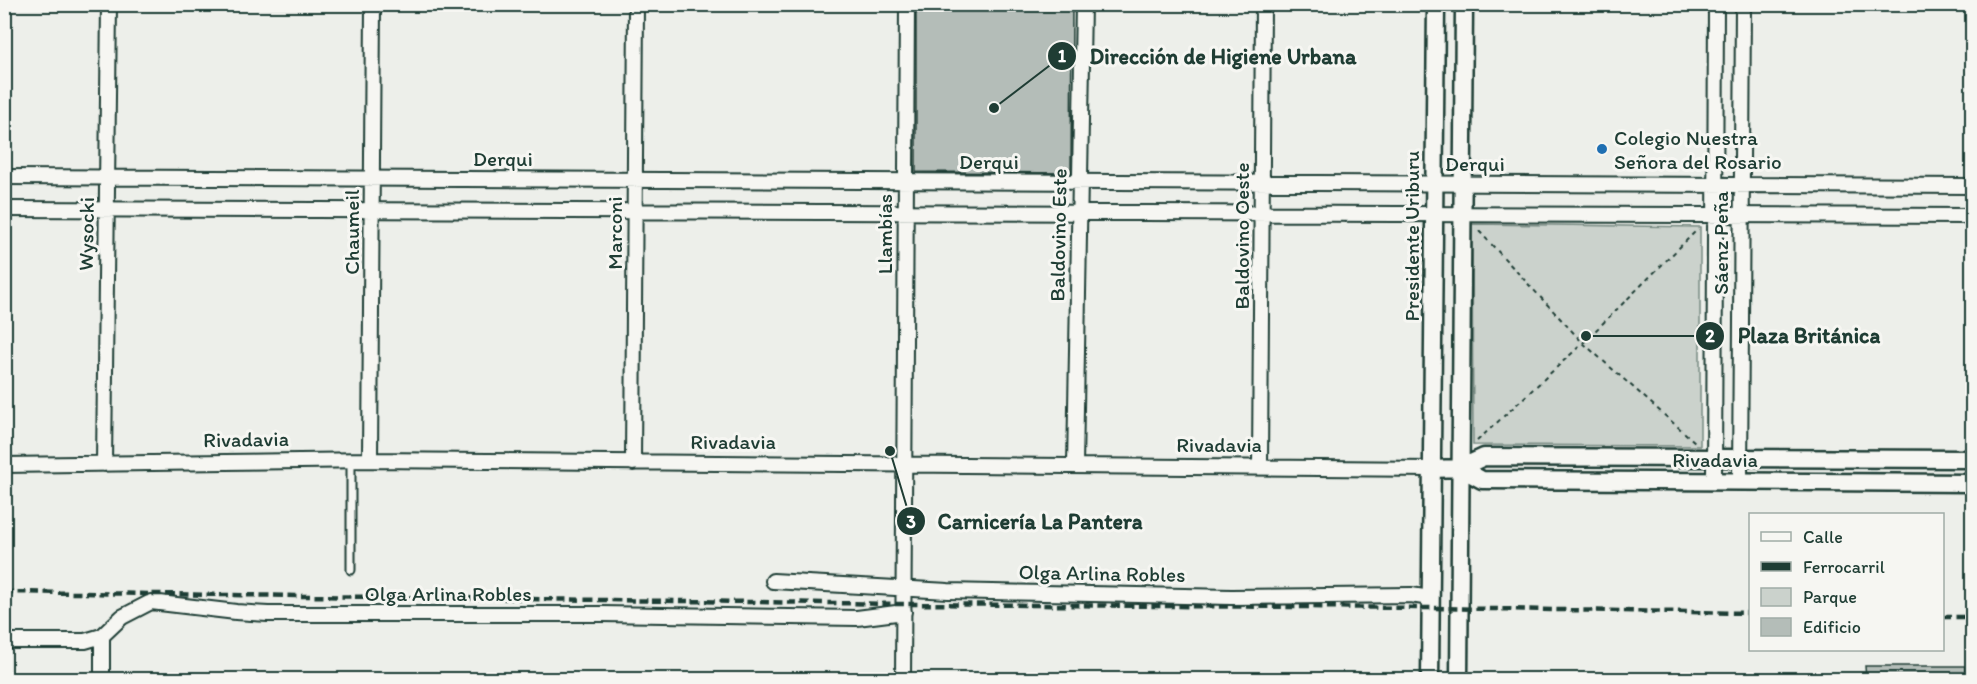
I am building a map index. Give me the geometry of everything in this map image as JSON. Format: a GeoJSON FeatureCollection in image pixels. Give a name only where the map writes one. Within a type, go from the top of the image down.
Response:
{"type":"FeatureCollection","features":[{"type":"Feature","properties":{"kind":"street","name":"Wysocki"},"geometry":{"type":"LineString","coordinates":[[104,464],[109,4]]}},
{"type":"Feature","properties":{"kind":"street","name":"Chaumeil"},"geometry":{"type":"LineString","coordinates":[[370,460],[373,4]]}},
{"type":"Feature","properties":{"kind":"street","name":"Marconi"},"geometry":{"type":"LineString","coordinates":[[633,463],[636,4]]}},
{"type":"Feature","properties":{"kind":"street","name":"Llambías"},"geometry":{"type":"LineString","coordinates":[[903,680],[907,4]]}},
{"type":"Feature","properties":{"kind":"street","name":"Baldovino Este"},"geometry":{"type":"LineString","coordinates":[[1075,466],[1083,4]]}},
{"type":"Feature","properties":{"kind":"street","name":"Baldovino Oeste"},"geometry":{"type":"LineString","coordinates":[[1260,467],[1263,4]]}},
{"type":"Feature","properties":{"kind":"street","name":"Presidente Uriburu"},"geometry":{"type":"LineString","coordinates":[[1430,680],[1436,4]]}},
{"type":"Feature","properties":{"kind":"street"},"geometry":{"type":"LineString","coordinates":[[1459,680],[1467,219],[1463,184],[1464,4]]}},
{"type":"Feature","properties":{"kind":"street","name":"Sáenz Peña"},"geometry":{"type":"LineString","coordinates":[[1714,482],[1716,4]]}},
{"type":"Feature","properties":{"kind":"street","name":"Sáenz Peña"},"geometry":{"type":"LineString","coordinates":[[1740,482],[1743,4]]}},
{"type":"Feature","properties":{"kind":"street","name":"Derqui"},"geometry":{"type":"LineString","coordinates":[[4,177],[1972,186]]}},
{"type":"Feature","properties":{"kind":"street"},"geometry":{"type":"LineString","coordinates":[[4,209],[1434,214],[1467,219],[1715,215],[1972,216]]}},
{"type":"Feature","properties":{"kind":"street","name":"Rivadavia"},"geometry":{"type":"LineString","coordinates":[[4,465],[370,460],[1432,469],[1461,468],[1484,457],[1972,459]]}},
{"type":"Feature","properties":{"kind":"street","name":"Rivadavia"},"geometry":{"type":"LineString","coordinates":[[1461,468],[1482,480],[1972,483]]}},
{"type":"Feature","properties":{"kind":"street","name":"Olga Arlina Robles"},"geometry":{"type":"LineString","coordinates":[[773,581],[903,589],[1231,597],[1411,595],[1430,603]]}},
{"type":"Feature","properties":{"kind":"street","name":"Olga Arlina Robles"},"geometry":{"type":"LineString","coordinates":[[102,636],[122,617],[152,602],[268,614],[602,614],[857,618],[904,608]]}},
{"type":"Feature","properties":{"kind":"street"},"geometry":{"type":"LineString","coordinates":[[4,641],[86,641],[102,636],[102,680]]}},
{"type":"Feature","properties":{"kind":"lane"},"geometry":{"type":"LineString","coordinates":[[351,460],[351,570]]}},
{"type":"Feature","properties":{"kind":"path"},"geometry":{"type":"LineString","coordinates":[[1467,219],[1583,343],[1700,446]]}},
{"type":"Feature","properties":{"kind":"path"},"geometry":{"type":"LineString","coordinates":[[1473,445],[1583,343],[1700,227]]}},
{"type":"Feature","properties":{"kind":"green space"},"geometry":{"type":"Polygon","coordinates":[[[1472,224],[1700,227],[1700,446],[1473,445],[1472,224]]]}},
{"type":"Feature","properties":{"kind":"building"},"geometry":{"type":"Polygon","coordinates":[[[916,4],[1072,4],[1071,173],[916,172],[916,4]]]}},
{"type":"Feature","properties":{"kind":"building"},"geometry":{"type":"Polygon","coordinates":[[[1865,666],[1965,666],[1965,680],[1866,680],[1865,666]]]}},
{"type":"Feature","properties":{"kind":"railway"},"geometry":{"type":"LineString","coordinates":[[4,592],[1749,613]]}},
{"type":"Feature","properties":{"kind":"railway"},"geometry":{"type":"LineString","coordinates":[[1944,617],[1972,617]]}},
{"type":"Feature","properties":{"kind":"place","name":"Dirección de Higiene Urbana"},"geometry":{"type":"Point","coordinates":[994,108]}},
{"type":"Feature","properties":{"kind":"place","name":"Colegio Nuestra Señora del Rosario"},"geometry":{"type":"Point","coordinates":[1602,149]}},
{"type":"Feature","properties":{"kind":"place","name":"Plaza Británica"},"geometry":{"type":"Point","coordinates":[1586,336]}},
{"type":"Feature","properties":{"kind":"place","name":"Carnicería La Pantera"},"geometry":{"type":"Point","coordinates":[890,451]}}]}
